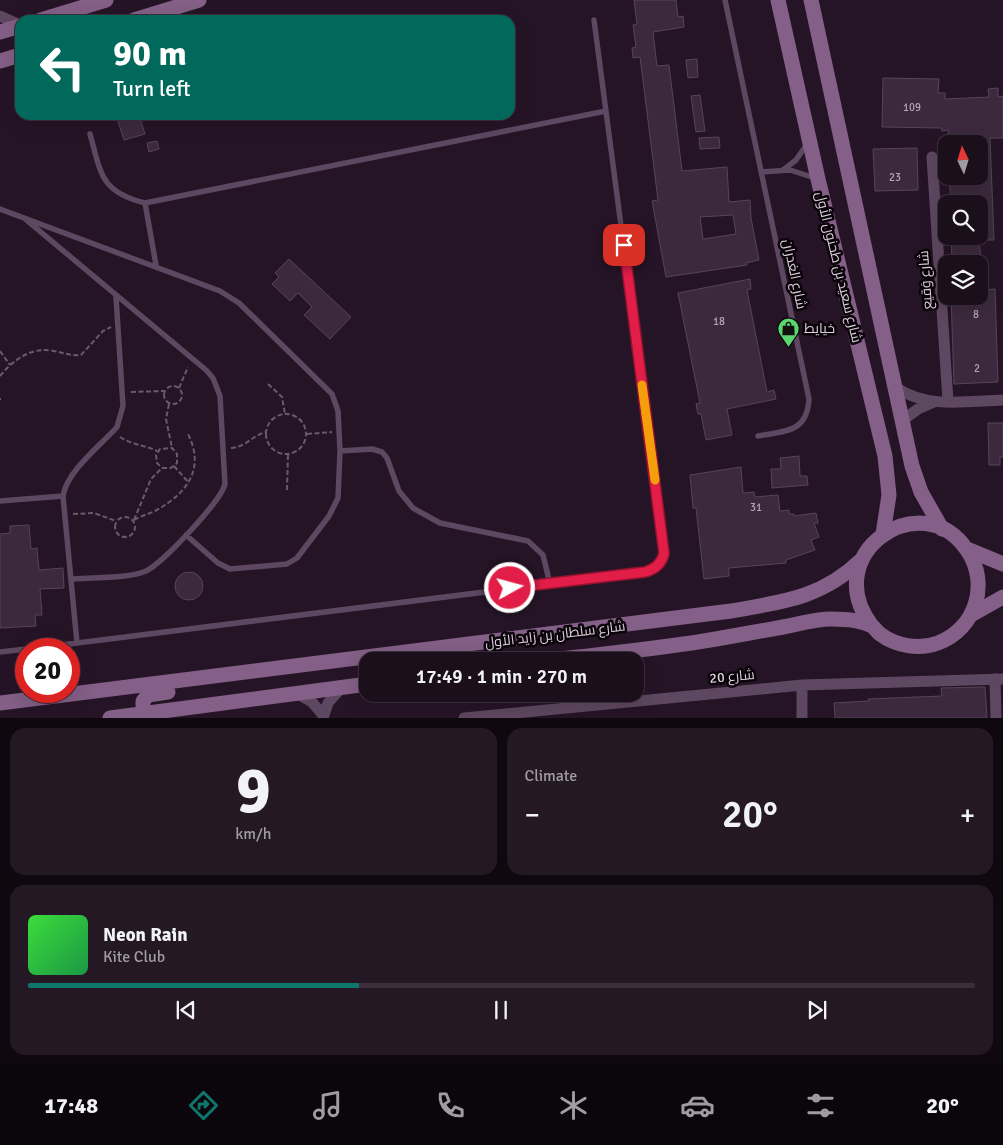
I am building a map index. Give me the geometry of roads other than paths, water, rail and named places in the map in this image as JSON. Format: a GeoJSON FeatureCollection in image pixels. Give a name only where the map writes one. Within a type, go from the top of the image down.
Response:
{"type":"FeatureCollection","features":[{"type":"Feature","properties":{"kind":"main road"},"geometry":{"type":"LineString","coordinates":[[56,15],[106,0]]}},
{"type":"Feature","properties":{"kind":"main road"},"geometry":{"type":"LineString","coordinates":[[150,15],[199,0]]}},
{"type":"Feature","properties":{"kind":"main road","name":"شارع سعيد بن طحنون الأول"},"geometry":{"type":"LineString","coordinates":[[778,0],[818,179],[887,469],[888,508],[883,534]]}},
{"type":"Feature","properties":{"kind":"main road","name":"شارع سعيد بن طحنون الأول"},"geometry":{"type":"LineString","coordinates":[[811,0],[916,479],[927,505],[942,529]]}},
{"type":"Feature","properties":{"kind":"main road"},"geometry":{"type":"LineString","coordinates":[[0,32],[15,28]]}},
{"type":"Feature","properties":{"kind":"main road"},"geometry":{"type":"LineString","coordinates":[[0,61],[15,56]]}},
{"type":"Feature","properties":{"kind":"main road"},"geometry":{"type":"LineString","coordinates":[[971,615],[976,602],[978,581],[974,561],[967,549],[952,534],[930,525],[906,525],[883,534],[874,541],[861,560],[856,577],[856,595],[864,617],[880,634],[901,644],[924,646],[946,639],[956,632],[971,615],[1003,597]]}},
{"type":"Feature","properties":{"kind":"main road"},"geometry":{"type":"LineString","coordinates":[[967,549],[1003,564]]}},
{"type":"Feature","properties":{"kind":"main road","name":"شارع سلطان بن زايد الأول"},"geometry":{"type":"LineString","coordinates":[[0,703],[755,607],[796,598],[824,588],[838,580],[861,560]]}},
{"type":"Feature","properties":{"kind":"main road","name":"شارع سلطان بن زايد الأول"},"geometry":{"type":"LineString","coordinates":[[616,652],[713,640],[818,620],[840,619],[872,626]]}},
{"type":"Feature","properties":{"kind":"main road"},"geometry":{"type":"LineString","coordinates":[[143,713],[143,701],[148,695],[206,687],[247,673]]}},
{"type":"Feature","properties":{"kind":"main road"},"geometry":{"type":"LineString","coordinates":[[110,718],[359,685]]}},
{"type":"Feature","properties":{"kind":"street"},"geometry":{"type":"LineString","coordinates":[[0,16],[15,24]]}},
{"type":"Feature","properties":{"kind":"street","name":"شارع وَقيع"},"geometry":{"type":"LineString","coordinates":[[932,157],[948,401]]}},
{"type":"Feature","properties":{"kind":"street"},"geometry":{"type":"LineString","coordinates":[[897,388],[915,398],[936,402],[1003,400]]}},
{"type":"Feature","properties":{"kind":"street"},"geometry":{"type":"LineString","coordinates":[[903,420],[918,409],[936,402]]}},
{"type":"Feature","properties":{"kind":"street"},"geometry":{"type":"LineString","coordinates":[[996,718],[999,679]]}},
{"type":"Feature","properties":{"kind":"street","name":"شارع 20"},"geometry":{"type":"LineString","coordinates":[[464,718],[555,713],[802,685],[999,679]]}},
{"type":"Feature","properties":{"kind":"street"},"geometry":{"type":"LineString","coordinates":[[802,685],[802,718]]}},
{"type":"Feature","properties":{"kind":"street"},"geometry":{"type":"LineString","coordinates":[[296,693],[312,702],[323,716],[332,697],[342,687]]}},
{"type":"Feature","properties":{"kind":"lane","name":"شارع الغدران"},"geometry":{"type":"LineString","coordinates":[[725,0],[809,399],[806,418],[797,427],[758,436]]}},
{"type":"Feature","properties":{"kind":"lane"},"geometry":{"type":"LineString","coordinates":[[80,643],[550,584],[651,570],[660,563],[664,553],[594,20]]}},
{"type":"Feature","properties":{"kind":"lane"},"geometry":{"type":"LineString","coordinates":[[90,134],[104,180],[113,189],[145,203],[606,111]]}},
{"type":"Feature","properties":{"kind":"lane"},"geometry":{"type":"LineString","coordinates":[[783,170],[796,160],[810,140]]}},
{"type":"Feature","properties":{"kind":"lane"},"geometry":{"type":"LineString","coordinates":[[761,172],[798,171],[818,179]]}},
{"type":"Feature","properties":{"kind":"lane"},"geometry":{"type":"LineString","coordinates":[[145,203],[156,265]]}},
{"type":"Feature","properties":{"kind":"lane"},"geometry":{"type":"LineString","coordinates":[[0,209],[156,265],[220,291],[238,303],[332,394],[337,405],[340,451],[339,491],[336,504],[329,516],[292,562],[272,566],[226,568],[186,535]]}},
{"type":"Feature","properties":{"kind":"lane"},"geometry":{"type":"LineString","coordinates":[[20,215],[116,297],[206,370],[217,386],[220,396],[224,449],[224,490],[186,535],[146,571],[73,579]]}},
{"type":"Feature","properties":{"kind":"lane"},"geometry":{"type":"LineString","coordinates":[[78,638],[63,496],[65,486],[71,476],[112,431],[121,417],[122,392],[116,297]]}},
{"type":"Feature","properties":{"kind":"lane"},"geometry":{"type":"LineString","coordinates":[[340,451],[372,449],[382,452],[387,458],[394,481],[405,500],[430,519],[528,541],[543,555],[550,584]]}},
{"type":"Feature","properties":{"kind":"lane"},"geometry":{"type":"LineString","coordinates":[[0,501],[63,496]]}},
{"type":"Feature","properties":{"kind":"lane"},"geometry":{"type":"LineString","coordinates":[[0,652],[15,650]]}},
{"type":"Feature","properties":{"kind":"place","name":"خيايط"},"geometry":{"type":"Point","coordinates":[788,347]}}]}
